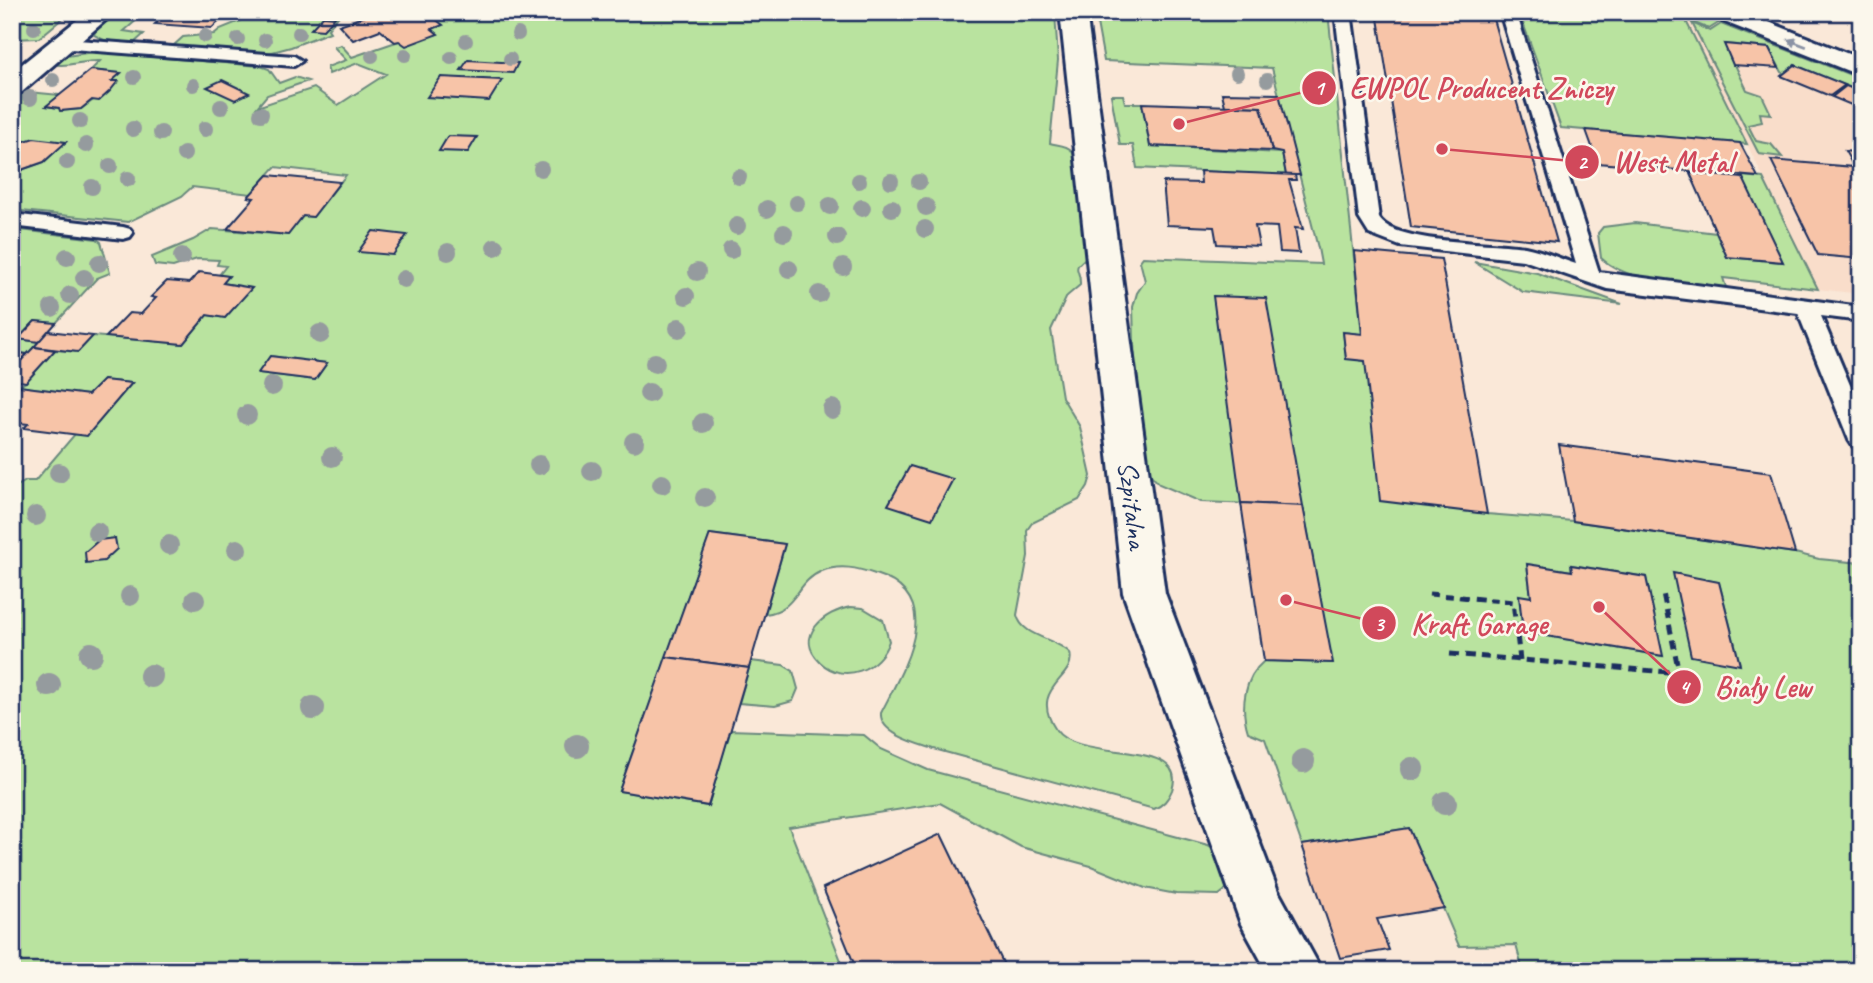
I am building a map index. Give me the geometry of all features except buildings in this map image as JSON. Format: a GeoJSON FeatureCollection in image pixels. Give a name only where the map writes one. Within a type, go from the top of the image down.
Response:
{"type":"FeatureCollection","features":[{"type":"Feature","properties":{"kind":"street"},"geometry":{"type":"LineString","coordinates":[[12,86],[103,12]]}},
{"type":"Feature","properties":{"kind":"street","name":"Szpitalna"},"geometry":{"type":"LineString","coordinates":[[1073,12],[1144,593],[1259,905],[1296,971]]}},
{"type":"Feature","properties":{"kind":"street"},"geometry":{"type":"LineString","coordinates":[[1721,12],[1861,68]]}},
{"type":"Feature","properties":{"kind":"lane"},"geometry":{"type":"LineString","coordinates":[[1342,12],[1369,218],[1377,230],[1394,239],[1412,242],[1526,254],[1607,282],[1861,314]]}},
{"type":"Feature","properties":{"kind":"lane"},"geometry":{"type":"LineString","coordinates":[[1508,12],[1591,278]]}},
{"type":"Feature","properties":{"kind":"lane"},"geometry":{"type":"LineString","coordinates":[[64,44],[294,61]]}},
{"type":"Feature","properties":{"kind":"lane"},"geometry":{"type":"LineString","coordinates":[[12,220],[123,233]]}},
{"type":"Feature","properties":{"kind":"lane"},"geometry":{"type":"LineString","coordinates":[[1807,308],[1861,440]]}},
{"type":"Feature","properties":{"kind":"path"},"geometry":{"type":"LineString","coordinates":[[1450,654],[1679,673],[1663,593]]}},
{"type":"Feature","properties":{"kind":"path"},"geometry":{"type":"LineString","coordinates":[[1429,594],[1513,602],[1520,660]]}},
{"type":"Feature","properties":{"kind":"shaded area"},"geometry":{"type":"Polygon","coordinates":[[[1685,18],[1709,29],[1720,22],[1861,78],[1861,294],[1818,289],[1685,18]]]}},
{"type":"Feature","properties":{"kind":"green space"},"geometry":{"type":"Polygon","coordinates":[[[12,12],[63,18],[39,38],[12,39],[12,12]]]}},
{"type":"Feature","properties":{"kind":"green space"},"geometry":{"type":"Polygon","coordinates":[[[113,12],[146,12],[124,31],[144,34],[133,44],[104,40],[94,35],[96,27],[113,12]]]}},
{"type":"Feature","properties":{"kind":"green space"},"geometry":{"type":"Polygon","coordinates":[[[245,12],[342,12],[328,29],[330,32],[265,54],[173,46],[183,37],[214,34],[240,21],[245,12]]]}},
{"type":"Feature","properties":{"kind":"green space"},"geometry":{"type":"Polygon","coordinates":[[[449,12],[1055,12],[1058,60],[1050,143],[1069,148],[1075,158],[1090,254],[1077,267],[1080,285],[1067,296],[1051,330],[1062,397],[1080,427],[1091,476],[1079,500],[1032,523],[1027,530],[1028,556],[1017,615],[1025,628],[1070,653],[1067,670],[1050,693],[1047,703],[1056,730],[1068,740],[1086,746],[1149,756],[1165,763],[1173,774],[1169,797],[1154,809],[934,749],[901,737],[886,727],[881,713],[900,676],[914,636],[915,616],[910,599],[897,585],[862,570],[842,567],[829,569],[813,576],[784,607],[765,614],[785,544],[710,534],[619,791],[708,806],[730,730],[864,735],[881,749],[928,770],[1208,845],[1214,848],[1233,877],[1228,888],[1219,895],[1176,894],[1145,888],[1091,866],[1021,847],[940,803],[789,827],[845,971],[12,971],[12,489],[26,481],[35,481],[75,434],[87,435],[132,383],[103,380],[88,395],[19,386],[26,382],[55,350],[78,352],[93,336],[183,344],[207,315],[225,318],[251,288],[223,283],[228,276],[219,275],[226,266],[217,265],[219,260],[197,259],[173,267],[155,265],[152,257],[212,229],[288,235],[303,216],[313,217],[346,175],[275,167],[251,194],[192,187],[182,196],[128,222],[12,210],[12,179],[24,169],[44,162],[65,142],[12,140],[12,96],[18,91],[60,95],[47,106],[59,108],[61,111],[81,109],[118,82],[112,81],[120,73],[91,70],[100,61],[53,64],[67,56],[93,52],[260,66],[269,69],[279,83],[295,77],[308,81],[267,95],[257,107],[314,88],[338,105],[386,74],[358,63],[329,74],[327,67],[346,60],[334,47],[341,45],[352,57],[399,41],[437,34],[432,29],[442,25],[434,18],[449,12]],[[270,356],[259,373],[315,380],[327,363],[270,356]]]}},
{"type":"Feature","properties":{"kind":"green space"},"geometry":{"type":"Polygon","coordinates":[[[1095,12],[1328,12],[1362,334],[1343,332],[1346,358],[1365,361],[1487,514],[1573,521],[1795,553],[1819,559],[1861,563],[1861,971],[1523,971],[1516,945],[1459,946],[1409,828],[1302,845],[1265,739],[1248,732],[1244,703],[1248,684],[1264,661],[1332,663],[1303,506],[1201,502],[1159,484],[1149,473],[1136,406],[1133,307],[1137,293],[1145,281],[1140,261],[1143,257],[1321,264],[1318,248],[1272,68],[1104,61],[1095,12]],[[1527,564],[1531,597],[1519,596],[1523,632],[1662,656],[1646,577],[1572,565],[1572,571],[1527,564]],[[1674,574],[1740,664],[1719,582],[1674,574]]]}},
{"type":"Feature","properties":{"kind":"green space"},"geometry":{"type":"Polygon","coordinates":[[[1519,12],[1699,12],[1720,22],[1709,29],[1685,19],[1747,144],[1561,128],[1519,12]]]}},
{"type":"Feature","properties":{"kind":"green space"},"geometry":{"type":"Polygon","coordinates":[[[1692,23],[1710,31],[1721,24],[1861,79],[1861,92],[1795,65],[1783,74],[1769,48],[1725,44],[1747,90],[1762,95],[1771,114],[1760,113],[1762,122],[1748,125],[1756,141],[1771,144],[1782,157],[1759,154],[1692,23]]]}},
{"type":"Feature","properties":{"kind":"green space"},"geometry":{"type":"Polygon","coordinates":[[[1111,95],[1123,95],[1125,103],[1142,103],[1150,146],[1282,153],[1286,175],[1137,168],[1133,145],[1120,145],[1111,95]]]}},
{"type":"Feature","properties":{"kind":"green space"},"geometry":{"type":"Polygon","coordinates":[[[1741,176],[1763,178],[1818,289],[1723,278],[1727,290],[1678,285],[1627,273],[1601,258],[1598,233],[1603,227],[1635,223],[1716,233],[1727,257],[1783,262],[1741,176]]]}},
{"type":"Feature","properties":{"kind":"green space"},"geometry":{"type":"Polygon","coordinates":[[[12,229],[97,239],[101,242],[110,273],[97,278],[56,323],[35,321],[18,339],[39,342],[27,354],[12,352],[12,229]]]}},
{"type":"Feature","properties":{"kind":"green space"},"geometry":{"type":"Polygon","coordinates":[[[1474,262],[1537,273],[1622,304],[1523,292],[1474,262]]]}},
{"type":"Feature","properties":{"kind":"green space"},"geometry":{"type":"Polygon","coordinates":[[[863,608],[883,620],[889,641],[878,659],[870,666],[850,673],[829,669],[820,662],[810,643],[811,634],[823,619],[841,609],[863,608]]]}},
{"type":"Feature","properties":{"kind":"green space"},"geometry":{"type":"Polygon","coordinates":[[[751,661],[783,665],[793,671],[798,689],[793,701],[775,706],[739,703],[751,661]]]}},
{"type":"Feature","properties":{"kind":"place","name":"EWPOL Producent Zniczy"},"geometry":{"type":"Point","coordinates":[1179,124]}},
{"type":"Feature","properties":{"kind":"place","name":"West Metal"},"geometry":{"type":"Point","coordinates":[1442,149]}},
{"type":"Feature","properties":{"kind":"place","name":"Kraft Garage"},"geometry":{"type":"Point","coordinates":[1286,600]}},
{"type":"Feature","properties":{"kind":"place","name":"Biały Lew"},"geometry":{"type":"Point","coordinates":[1599,607]}}]}
